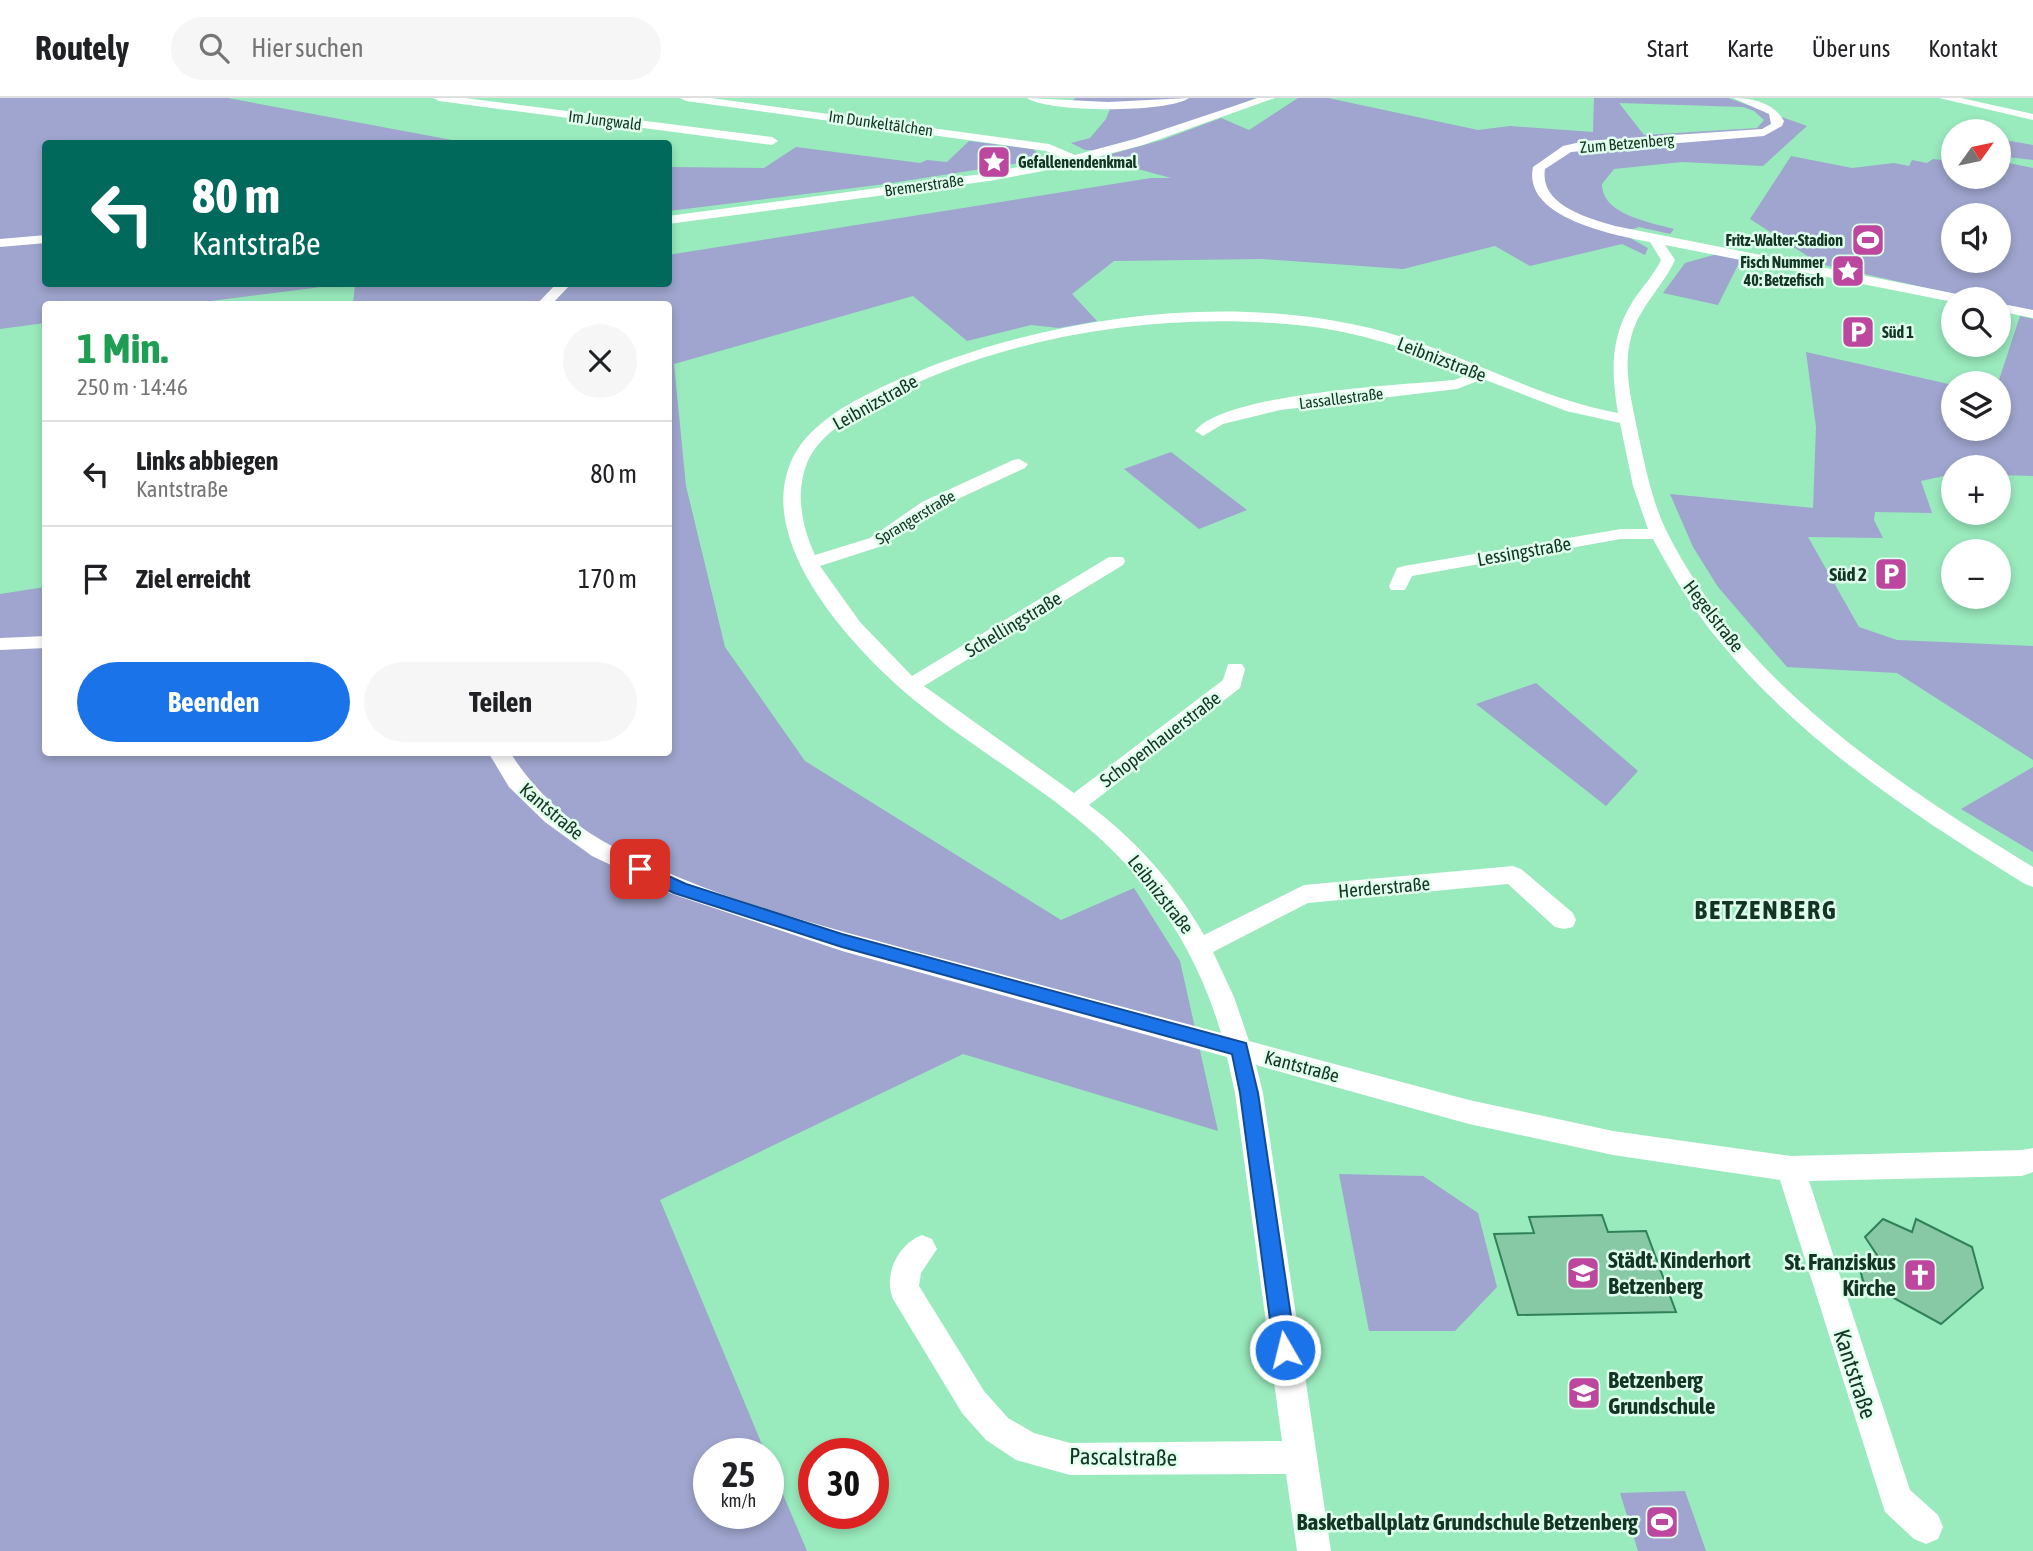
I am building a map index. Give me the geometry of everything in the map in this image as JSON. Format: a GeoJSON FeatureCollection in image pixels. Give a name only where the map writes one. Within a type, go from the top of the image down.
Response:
{"type":"FeatureCollection","features":[{"type":"Feature","properties":{"kind":"street","name":"Im Jungwald"},"geometry":{"type":"LineString","coordinates":[[439,98],[772,141]]}},
{"type":"Feature","properties":{"kind":"street","name":"Im Dunkeltälchen"},"geometry":{"type":"LineString","coordinates":[[686,98],[1010,141],[1049,148],[1074,159]]}},
{"type":"Feature","properties":{"kind":"street"},"geometry":{"type":"LineString","coordinates":[[1032,98],[1114,107],[1164,103],[1183,98]]}},
{"type":"Feature","properties":{"kind":"street","name":"Bremerstraße"},"geometry":{"type":"LineString","coordinates":[[672,219],[989,177],[1074,159],[1188,127],[1269,98]]}},
{"type":"Feature","properties":{"kind":"street","name":"Zum Betzenberg"},"geometry":{"type":"LineString","coordinates":[[1655,240],[1601,225],[1555,205],[1541,191],[1535,178],[1539,167],[1567,149],[1585,145],[1764,132],[1776,126],[1779,121],[1773,112],[1739,98]]}},
{"type":"Feature","properties":{"kind":"street"},"geometry":{"type":"LineString","coordinates":[[1945,98],[2033,117]]}},
{"type":"Feature","properties":{"kind":"street"},"geometry":{"type":"LineString","coordinates":[[0,243],[42,239]]}},
{"type":"Feature","properties":{"kind":"street"},"geometry":{"type":"LineString","coordinates":[[1655,240],[1941,295]]}},
{"type":"Feature","properties":{"kind":"street","name":"Hegelstraße"},"geometry":{"type":"LineString","coordinates":[[1655,240],[1668,260],[1627,325],[1620,367],[1641,483],[1659,534],[1687,583],[1756,669],[1823,732],[1912,800],[2033,878]]}},
{"type":"Feature","properties":{"kind":"street"},"geometry":{"type":"LineString","coordinates":[[547,301],[561,287]]}},
{"type":"Feature","properties":{"kind":"street"},"geometry":{"type":"LineString","coordinates":[[2011,309],[2033,314]]}},
{"type":"Feature","properties":{"kind":"street","name":"Leibnizstraße"},"geometry":{"type":"LineString","coordinates":[[1314,1551],[1249,1093],[1240,1048],[1221,991],[1200,948],[1160,887],[1132,856],[1075,804],[939,710],[910,686],[854,629],[819,582],[799,541],[789,494],[792,477],[810,443],[857,407],[903,384],[1009,348],[1071,333],[1141,322],[1198,317],[1266,317],[1312,322],[1385,337],[1559,406],[1628,421]]}},
{"type":"Feature","properties":{"kind":"street","name":"Lassallestraße"},"geometry":{"type":"LineString","coordinates":[[1203,431],[1211,422],[1257,407],[1457,384],[1483,374]]}},
{"type":"Feature","properties":{"kind":"street","name":"Sprangerstraße"},"geometry":{"type":"LineString","coordinates":[[808,562],[852,551],[876,541],[896,531],[937,501],[1019,464]]}},
{"type":"Feature","properties":{"kind":"street","name":"Lessingstraße"},"geometry":{"type":"LineString","coordinates":[[1398,586],[1404,572],[1621,534],[1659,534]]}},
{"type":"Feature","properties":{"kind":"street","name":"Schellingstraße"},"geometry":{"type":"LineString","coordinates":[[910,686],[1116,561]]}},
{"type":"Feature","properties":{"kind":"street"},"geometry":{"type":"LineString","coordinates":[[0,644],[42,642]]}},
{"type":"Feature","properties":{"kind":"street","name":"Schopenhauerstraße"},"geometry":{"type":"LineString","coordinates":[[1075,804],[1233,683],[1235,669]]}},
{"type":"Feature","properties":{"kind":"street","name":"Kantstraße"},"geometry":{"type":"LineString","coordinates":[[501,756],[517,782],[553,816],[600,850],[680,888],[842,941],[1469,1112],[1613,1143],[1791,1169],[2022,1163],[2033,1160]]}},
{"type":"Feature","properties":{"kind":"street","name":"Herderstraße"},"geometry":{"type":"LineString","coordinates":[[1200,948],[1304,894],[1513,875],[1564,920]]}},
{"type":"Feature","properties":{"kind":"street","name":"Kantstraße"},"geometry":{"type":"LineString","coordinates":[[1791,1169],[1897,1500],[1926,1527]]}},
{"type":"Feature","properties":{"kind":"street","name":"Pascalstraße"},"geometry":{"type":"LineString","coordinates":[[922,1249],[907,1268],[905,1289],[973,1402],[997,1429],[1028,1448],[1070,1459],[1300,1457]]}},
{"type":"Feature","properties":{"kind":"shaded area"},"geometry":{"type":"Polygon","coordinates":[[[0,98],[228,98],[452,140],[42,140],[42,287],[321,287],[211,301],[42,301],[42,323],[0,329],[0,98]]]}},
{"type":"Feature","properties":{"kind":"shaded area"},"geometry":{"type":"Polygon","coordinates":[[[1076,98],[1256,98],[1185,125],[1095,150],[1085,150],[1071,143],[1090,138],[1106,119],[1110,109],[1067,104],[1076,98]]]}},
{"type":"Feature","properties":{"kind":"shaded area"},"geometry":{"type":"Polygon","coordinates":[[[1298,98],[1328,98],[1478,130],[1510,126],[1593,132],[1594,98],[1728,98],[1807,126],[1763,166],[1682,162],[1614,169],[1602,184],[1604,195],[1610,203],[1629,216],[1674,229],[1670,234],[1639,227],[1621,233],[1648,248],[1645,255],[1622,244],[1530,266],[1495,246],[1403,269],[1262,259],[1114,261],[1072,294],[1097,321],[1059,328],[1031,325],[967,341],[913,296],[674,364],[686,486],[725,647],[805,761],[1061,920],[1134,888],[1180,961],[1218,1131],[963,1054],[660,1200],[759,1438],[693,1438],[693,1529],[784,1529],[784,1497],[807,1551],[0,1551],[0,594],[42,587],[42,756],[672,756],[672,301],[353,301],[355,287],[672,287],[672,255],[1151,178],[1171,178],[1097,158],[1162,140],[1221,118],[1249,130],[1298,98]],[[1619,103],[1644,135],[1757,128],[1764,120],[1754,111],[1743,107],[1619,103]]]}},
{"type":"Feature","properties":{"kind":"shaded area"},"geometry":{"type":"Polygon","coordinates":[[[969,141],[1033,149],[1042,157],[1039,160],[885,184],[672,211],[672,167],[764,168],[796,147],[920,163],[927,160],[947,162],[969,141]]]}},
{"type":"Feature","properties":{"kind":"shaded area"},"geometry":{"type":"Polygon","coordinates":[[[2011,141],[2033,145],[2033,160],[2011,157],[2011,141]]]}},
{"type":"Feature","properties":{"kind":"shaded area","name":"Fritz-Walter-Stadion"},"geometry":{"type":"Polygon","coordinates":[[[1791,156],[1852,168],[1894,163],[1909,166],[1912,160],[1927,163],[1933,159],[1941,160],[1941,189],[2011,189],[2011,163],[2033,168],[2033,312],[2011,307],[2011,287],[1941,287],[1941,291],[1820,264],[1750,219],[1791,156]]]}},
{"type":"Feature","properties":{"kind":"shaded area"},"geometry":{"type":"Polygon","coordinates":[[[1717,254],[1753,261],[1750,267],[1738,265],[1718,305],[1663,293],[1685,263],[1717,254]]]}},
{"type":"Feature","properties":{"kind":"shaded area"},"geometry":{"type":"Polygon","coordinates":[[[2020,316],[2033,319],[2033,476],[2011,475],[2011,455],[1941,455],[1941,477],[1921,481],[1932,513],[1875,512],[1874,520],[1883,538],[1808,537],[1859,627],[1897,640],[2033,646],[2033,760],[1897,673],[1787,667],[1718,587],[1693,547],[1670,494],[1813,508],[1816,427],[1806,352],[1941,382],[1941,441],[2011,441],[2011,371],[2002,371],[2007,357],[2011,357],[2011,343],[2020,316]]]}},
{"type":"Feature","properties":{"kind":"shaded area"},"geometry":{"type":"Polygon","coordinates":[[[1171,452],[1247,510],[1199,529],[1124,469],[1171,452]]]}},
{"type":"Feature","properties":{"kind":"shaded area"},"geometry":{"type":"Polygon","coordinates":[[[1536,683],[1638,771],[1606,806],[1476,704],[1536,683]]]}},
{"type":"Feature","properties":{"kind":"shaded area"},"geometry":{"type":"Polygon","coordinates":[[[2033,767],[2033,852],[1961,809],[2033,767]]]}},
{"type":"Feature","properties":{"kind":"shaded area"},"geometry":{"type":"Polygon","coordinates":[[[1339,1174],[1423,1176],[1478,1213],[1497,1287],[1455,1331],[1369,1331],[1339,1174]]]}},
{"type":"Feature","properties":{"kind":"shaded area","name":"Basketballplatz Grundschule Betzenberg"},"geometry":{"type":"Polygon","coordinates":[[[1685,1491],[1706,1551],[1638,1551],[1620,1493],[1685,1491]]]}},
{"type":"Feature","properties":{"kind":"building","name":"Städt. Kinderhort Betzenberg"},"geometry":{"type":"Polygon","coordinates":[[[1602,1215],[1608,1232],[1646,1231],[1676,1312],[1518,1315],[1494,1234],[1534,1233],[1529,1217],[1602,1215]]]}},
{"type":"Feature","properties":{"kind":"building","name":"St. Franziskus Kirche"},"geometry":{"type":"Polygon","coordinates":[[[1883,1219],[1912,1232],[1916,1219],[1972,1247],[1983,1288],[1941,1324],[1863,1281],[1860,1269],[1877,1255],[1865,1237],[1883,1219]]]}},
{"type":"Feature","properties":{"kind":"place","name":"Gefallenendenkmal"},"geometry":{"type":"Point","coordinates":[994,162]}},
{"type":"Feature","properties":{"kind":"place","name":"Fritz-Walter-Stadion"},"geometry":{"type":"Point","coordinates":[1868,240]}},
{"type":"Feature","properties":{"kind":"place","name":"Fisch Nummer 40: Betzefisch"},"geometry":{"type":"Point","coordinates":[1848,271]}},
{"type":"Feature","properties":{"kind":"place","name":"Süd 1"},"geometry":{"type":"Point","coordinates":[1858,332]}},
{"type":"Feature","properties":{"kind":"place","name":"Süd 2"},"geometry":{"type":"Point","coordinates":[1891,574]}},
{"type":"Feature","properties":{"kind":"place","name":"Städt. Kinderhort Betzenberg"},"geometry":{"type":"Point","coordinates":[1583,1273]}},
{"type":"Feature","properties":{"kind":"place","name":"St. Franziskus Kirche"},"geometry":{"type":"Point","coordinates":[1920,1275]}},
{"type":"Feature","properties":{"kind":"place","name":"Betzenberg Grundschule"},"geometry":{"type":"Point","coordinates":[1584,1393]}},
{"type":"Feature","properties":{"kind":"place","name":"Basketballplatz Grundschule Betzenberg"},"geometry":{"type":"Point","coordinates":[1662,1522]}},
{"type":"Feature","properties":{"kind":"district","name":"BETZENBERG"},"geometry":{"type":"Point","coordinates":[1766,910]}},
{"type":"Feature","properties":{"kind":"route"},"geometry":{"type":"LineString","coordinates":[[640,869],[680,888],[842,941],[1240,1048],[1249,1093],[1285,1350]]}}]}
